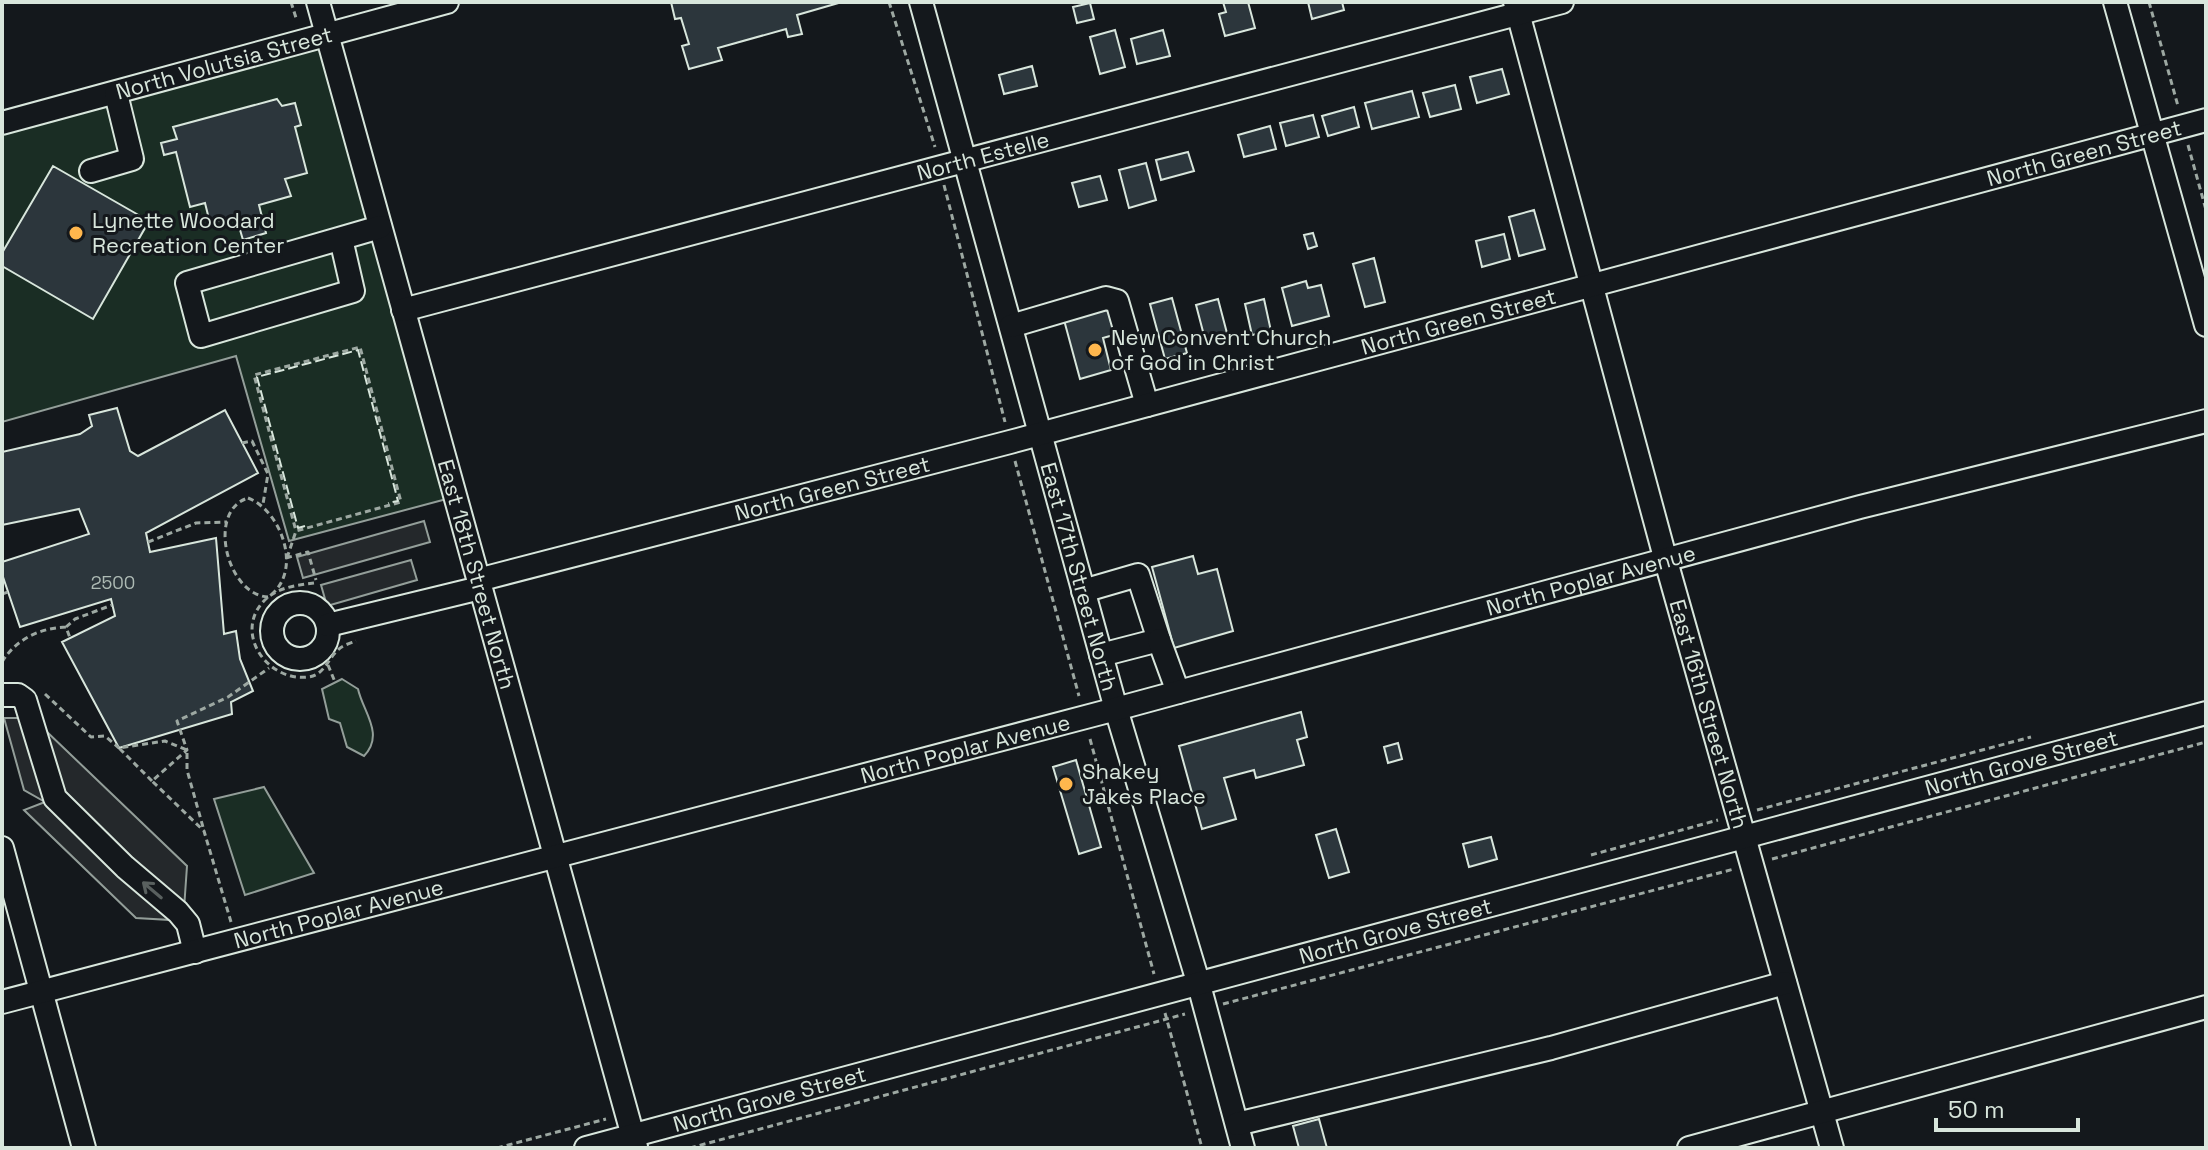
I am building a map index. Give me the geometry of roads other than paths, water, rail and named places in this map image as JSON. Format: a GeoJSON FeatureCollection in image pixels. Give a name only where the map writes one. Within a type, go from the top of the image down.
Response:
{"type":"FeatureCollection","features":[{"type":"Feature","properties":{"kind":"street","name":"East 18th Street North"},"geometry":{"type":"LineString","coordinates":[[318,2],[635,1142]]}},
{"type":"Feature","properties":{"kind":"street","name":"North Volutsia Street"},"geometry":{"type":"LineString","coordinates":[[2,123],[447,2]]}},
{"type":"Feature","properties":{"kind":"street","name":"East 17th Street North"},"geometry":{"type":"LineString","coordinates":[[921,2],[1116,709],[1199,985],[1243,1148]]}},
{"type":"Feature","properties":{"kind":"street","name":"North Estelle"},"geometry":{"type":"LineString","coordinates":[[403,310],[1517,8],[1562,2]]}},
{"type":"Feature","properties":{"kind":"street"},"geometry":{"type":"LineString","coordinates":[[2115,2],[2206,325]]}},
{"type":"Feature","properties":{"kind":"street","name":"East 16th Street North"},"geometry":{"type":"LineString","coordinates":[[1517,8],[1666,561],[1832,1148]]}},
{"type":"Feature","properties":{"kind":"street"},"geometry":{"type":"LineString","coordinates":[[91,171],[132,159],[116,94]]}},
{"type":"Feature","properties":{"kind":"street","name":"North Green Street"},"geometry":{"type":"LineString","coordinates":[[328,625],[2206,120]]}},
{"type":"Feature","properties":{"kind":"street"},"geometry":{"type":"LineString","coordinates":[[341,239],[353,291],[201,336],[187,283],[380,227]]}},
{"type":"Feature","properties":{"kind":"street"},"geometry":{"type":"LineString","coordinates":[[1011,326],[1106,298],[1117,301],[1147,405]]}},
{"type":"Feature","properties":{"kind":"street","name":"North Poplar Avenue"},"geometry":{"type":"LineString","coordinates":[[2,1002],[1116,709],[1860,507],[2206,421]]}},
{"type":"Feature","properties":{"kind":"street"},"geometry":{"type":"LineString","coordinates":[[1083,591],[1138,575],[1178,692]]}},
{"type":"Feature","properties":{"kind":"street"},"geometry":{"type":"LineString","coordinates":[[1101,655],[1159,640]]}},
{"type":"Feature","properties":{"kind":"street"},"geometry":{"type":"LineString","coordinates":[[2,695],[18,695],[25,700],[55,798],[125,867],[178,912],[188,924],[195,952]]}},
{"type":"Feature","properties":{"kind":"street","name":"North Grove Street"},"geometry":{"type":"LineString","coordinates":[[586,1148],[635,1142],[1160,995],[2206,713]]}},
{"type":"Feature","properties":{"kind":"street"},"geometry":{"type":"LineString","coordinates":[[2,848],[84,1148]]}},
{"type":"Feature","properties":{"kind":"street"},"geometry":{"type":"LineString","coordinates":[[1237,1124],[1551,1048],[1785,983]]}},
{"type":"Feature","properties":{"kind":"street"},"geometry":{"type":"LineString","coordinates":[[1689,1148],[2206,1007]]}},
{"type":"Feature","properties":{"kind":"place","name":"Lynette Woodard Recreation Center"},"geometry":{"type":"Point","coordinates":[76,233]}},
{"type":"Feature","properties":{"kind":"place","name":"New Convent Church of God in Christ"},"geometry":{"type":"Point","coordinates":[1095,350]}},
{"type":"Feature","properties":{"kind":"place","name":"Shakey Jakes Place"},"geometry":{"type":"Point","coordinates":[1066,784]}}]}
